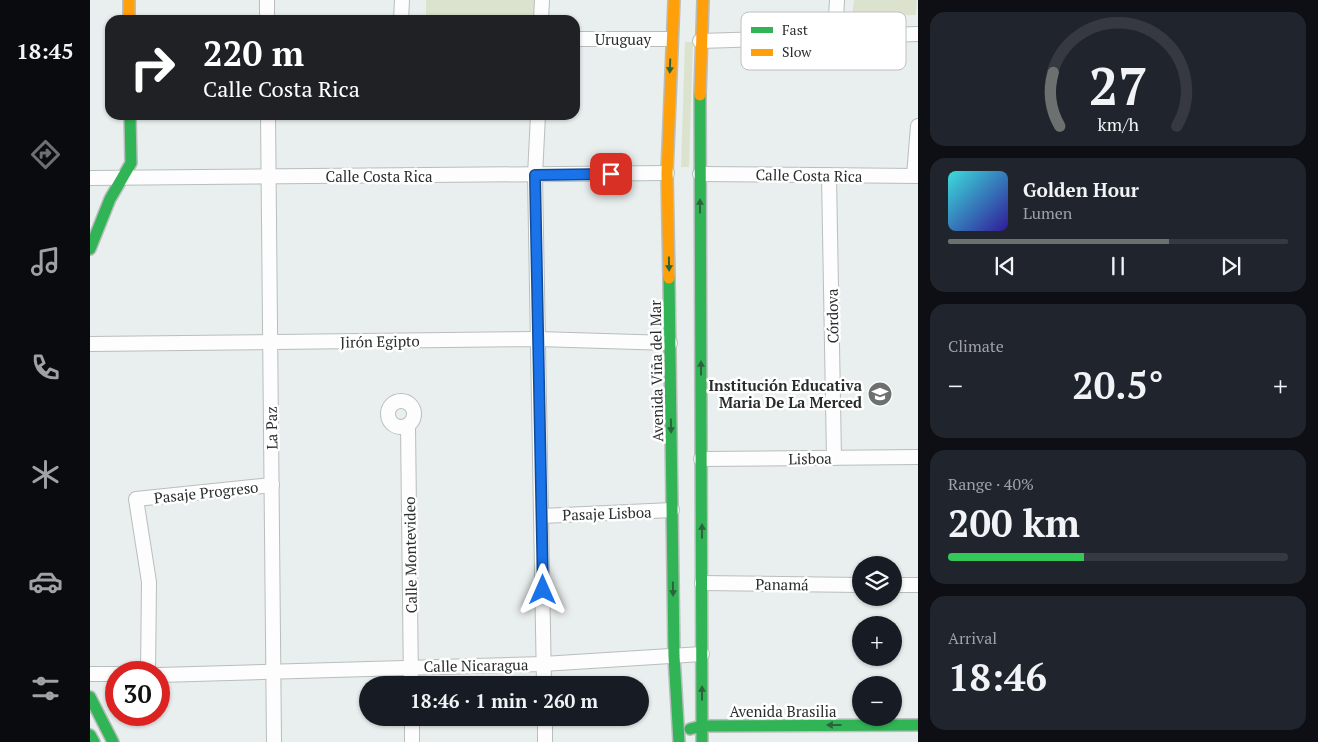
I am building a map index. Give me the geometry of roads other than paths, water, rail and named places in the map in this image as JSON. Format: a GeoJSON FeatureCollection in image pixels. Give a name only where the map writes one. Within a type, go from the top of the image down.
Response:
{"type":"FeatureCollection","features":[{"type":"Feature","properties":{"kind":"main road"},"geometry":{"type":"LineString","coordinates":[[128,0],[129,15]]}},
{"type":"Feature","properties":{"kind":"main road","name":"Avenida Viña del Mar"},"geometry":{"type":"LineString","coordinates":[[674,0],[667,173],[674,656],[679,737]]}},
{"type":"Feature","properties":{"kind":"main road"},"geometry":{"type":"LineString","coordinates":[[702,742],[700,41],[703,0]]}},
{"type":"Feature","properties":{"kind":"main road"},"geometry":{"type":"LineString","coordinates":[[90,249],[110,199],[124,178],[131,163],[130,120]]}},
{"type":"Feature","properties":{"kind":"main road"},"geometry":{"type":"LineString","coordinates":[[90,698],[114,742]]}},
{"type":"Feature","properties":{"kind":"main road","name":"Avenida Brasilia"},"geometry":{"type":"LineString","coordinates":[[679,737],[702,726],[918,724]]}},
{"type":"Feature","properties":{"kind":"main road"},"geometry":{"type":"LineString","coordinates":[[90,735],[94,742]]}},
{"type":"Feature","properties":{"kind":"street"},"geometry":{"type":"LineString","coordinates":[[267,0],[267,15]]}},
{"type":"Feature","properties":{"kind":"street"},"geometry":{"type":"LineString","coordinates":[[401,15],[402,0]]}},
{"type":"Feature","properties":{"kind":"street"},"geometry":{"type":"LineString","coordinates":[[542,0],[542,15]]}},
{"type":"Feature","properties":{"kind":"street","name":"Uruguay"},"geometry":{"type":"LineString","coordinates":[[580,39],[671,39]]}},
{"type":"Feature","properties":{"kind":"street"},"geometry":{"type":"LineString","coordinates":[[700,41],[741,39]]}},
{"type":"Feature","properties":{"kind":"street","name":"La Paz"},"geometry":{"type":"LineString","coordinates":[[268,120],[274,742]]}},
{"type":"Feature","properties":{"kind":"street"},"geometry":{"type":"LineString","coordinates":[[538,120],[535,175],[544,676]]}},
{"type":"Feature","properties":{"kind":"street"},"geometry":{"type":"LineString","coordinates":[[916,176],[918,126]]}},
{"type":"Feature","properties":{"kind":"street","name":"Calle Costa Rica"},"geometry":{"type":"LineString","coordinates":[[90,178],[667,173]]}},
{"type":"Feature","properties":{"kind":"street","name":"Calle Costa Rica"},"geometry":{"type":"LineString","coordinates":[[700,174],[916,176]]}},
{"type":"Feature","properties":{"kind":"street","name":"Córdova"},"geometry":{"type":"LineString","coordinates":[[829,175],[834,458]]}},
{"type":"Feature","properties":{"kind":"street","name":"Jirón Egipto"},"geometry":{"type":"LineString","coordinates":[[90,344],[538,339],[670,343]]}},
{"type":"Feature","properties":{"kind":"street","name":"Calle Montevideo"},"geometry":{"type":"LineString","coordinates":[[408,425],[411,676]]}},
{"type":"Feature","properties":{"kind":"street","name":"Lisboa"},"geometry":{"type":"LineString","coordinates":[[701,459],[918,457]]}},
{"type":"Feature","properties":{"kind":"street","name":"Pasaje Progreso"},"geometry":{"type":"LineString","coordinates":[[148,661],[149,582],[136,499],[272,486]]}},
{"type":"Feature","properties":{"kind":"street","name":"Pasaje Lisboa"},"geometry":{"type":"LineString","coordinates":[[542,516],[672,510]]}},
{"type":"Feature","properties":{"kind":"street","name":"Panamá"},"geometry":{"type":"LineString","coordinates":[[702,583],[852,585]]}},
{"type":"Feature","properties":{"kind":"street"},"geometry":{"type":"LineString","coordinates":[[902,585],[918,586]]}},
{"type":"Feature","properties":{"kind":"street","name":"Calle Nicaragua"},"geometry":{"type":"LineString","coordinates":[[170,675],[544,664],[702,654]]}},
{"type":"Feature","properties":{"kind":"street"},"geometry":{"type":"LineString","coordinates":[[90,674],[105,674]]}},
{"type":"Feature","properties":{"kind":"street"},"geometry":{"type":"LineString","coordinates":[[412,726],[412,742]]}},
{"type":"Feature","properties":{"kind":"street"},"geometry":{"type":"LineString","coordinates":[[545,726],[545,742]]}},
{"type":"Feature","properties":{"kind":"place","name":"Institución Educativa Maria De La Merced"},"geometry":{"type":"Point","coordinates":[880,394]}}]}
